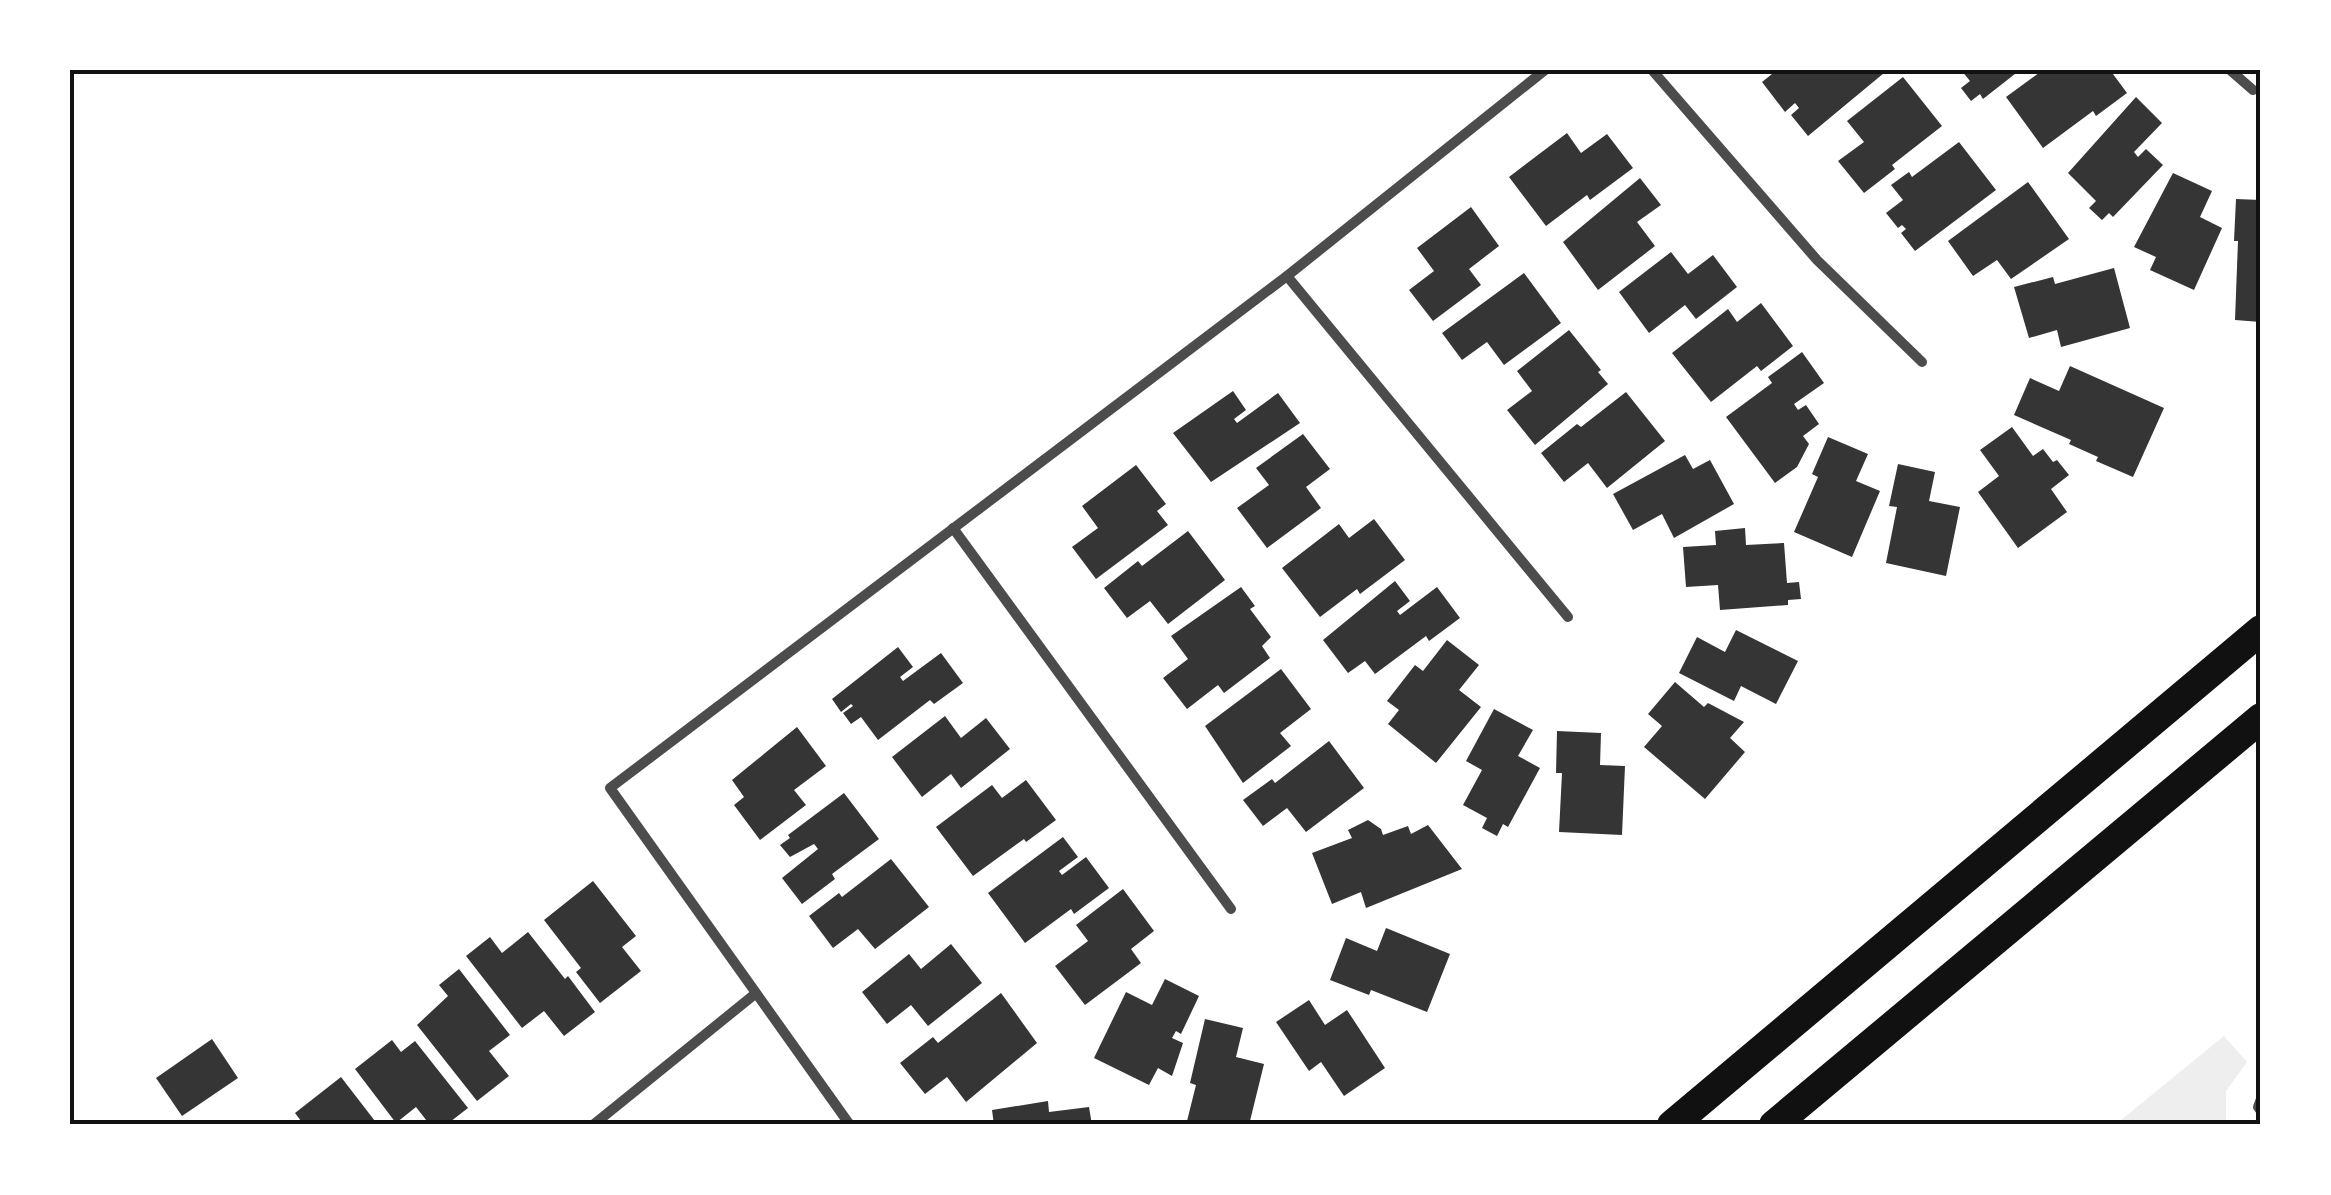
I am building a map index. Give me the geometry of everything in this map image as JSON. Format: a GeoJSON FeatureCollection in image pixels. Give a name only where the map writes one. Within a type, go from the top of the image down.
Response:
{"type":"FeatureCollection","features":[{"type":"Feature","properties":{"kind":"highway"},"geometry":{"type":"LineString","coordinates":[[2067,790],[2261,606]]}},
{"type":"Feature","properties":{"kind":"highway"},"geometry":{"type":"LineString","coordinates":[[1672,1125],[2261,630]]}},
{"type":"Feature","properties":{"kind":"highway"},"geometry":{"type":"LineString","coordinates":[[1774,1125],[2261,718]]}},
{"type":"Feature","properties":{"kind":"highway"},"geometry":{"type":"LineString","coordinates":[[2124,833],[2261,740]]}},
{"type":"Feature","properties":{"kind":"street"},"geometry":{"type":"LineString","coordinates":[[850,1125],[610,788],[1288,276],[1545,70]]}},
{"type":"Feature","properties":{"kind":"street"},"geometry":{"type":"LineString","coordinates":[[1652,70],[1817,260],[1922,362]]}},
{"type":"Feature","properties":{"kind":"street"},"geometry":{"type":"LineString","coordinates":[[2230,70],[2253,90]]}},
{"type":"Feature","properties":{"kind":"street"},"geometry":{"type":"LineString","coordinates":[[1288,276],[1568,617]]}},
{"type":"Feature","properties":{"kind":"street"},"geometry":{"type":"LineString","coordinates":[[953,528],[1230,909]]}},
{"type":"Feature","properties":{"kind":"street"},"geometry":{"type":"LineString","coordinates":[[593,1125],[755,994]]}},
{"type":"Feature","properties":{"kind":"shaded area"},"geometry":{"type":"Polygon","coordinates":[[[2224,1036],[2247,1062],[2226,1091],[2226,1121],[2230,1125],[2115,1125],[2224,1036]]]}},
{"type":"Feature","properties":{"kind":"building"},"geometry":{"type":"Polygon","coordinates":[[[1777,70],[1884,73],[1808,136],[1791,115],[1799,108],[1795,103],[1785,112],[1762,82],[1777,70]]]}},
{"type":"Feature","properties":{"kind":"building"},"geometry":{"type":"Polygon","coordinates":[[[1961,70],[2020,70],[1983,99],[1980,94],[1971,101],[1961,88],[1970,81],[1961,70]]]}},
{"type":"Feature","properties":{"kind":"building"},"geometry":{"type":"Polygon","coordinates":[[[2043,70],[2110,70],[2127,93],[2096,116],[2093,111],[2043,148],[2006,97],[2043,70]]]}},
{"type":"Feature","properties":{"kind":"building"},"geometry":{"type":"Polygon","coordinates":[[[1903,77],[1942,126],[1864,193],[1838,161],[1864,142],[1847,121],[1903,77]]]}},
{"type":"Feature","properties":{"kind":"building"},"geometry":{"type":"Polygon","coordinates":[[[2136,97],[2162,123],[2134,152],[2138,157],[2146,149],[2163,165],[2113,217],[2109,213],[2102,220],[2089,208],[2096,201],[2068,173],[2136,97]]]}},
{"type":"Feature","properties":{"kind":"building"},"geometry":{"type":"Polygon","coordinates":[[[1567,133],[1581,153],[1607,134],[1633,168],[1590,200],[1587,195],[1546,226],[1509,177],[1567,133]]]}},
{"type":"Feature","properties":{"kind":"building"},"geometry":{"type":"Polygon","coordinates":[[[1959,142],[1996,190],[1915,251],[1901,233],[1906,229],[1902,225],[1898,228],[1886,213],[1903,200],[1891,185],[1909,172],[1912,177],[1959,142]]]}},
{"type":"Feature","properties":{"kind":"building"},"geometry":{"type":"Polygon","coordinates":[[[2173,173],[2212,191],[2200,217],[2222,228],[2194,290],[2150,270],[2156,257],[2134,247],[2173,173]]]}},
{"type":"Feature","properties":{"kind":"building"},"geometry":{"type":"Polygon","coordinates":[[[1640,178],[1661,205],[1637,222],[1655,246],[1598,290],[1563,242],[1640,178]]]}},
{"type":"Feature","properties":{"kind":"building"},"geometry":{"type":"Polygon","coordinates":[[[2028,182],[2069,239],[2011,279],[1997,260],[1973,276],[1948,241],[2028,182]]]}},
{"type":"Feature","properties":{"kind":"building"},"geometry":{"type":"Polygon","coordinates":[[[2236,199],[2261,200],[2261,322],[2235,320],[2236,199]]]}},
{"type":"Feature","properties":{"kind":"building"},"geometry":{"type":"Polygon","coordinates":[[[1471,207],[1499,246],[1469,269],[1481,285],[1433,321],[1409,290],[1434,271],[1417,248],[1471,207]]]}},
{"type":"Feature","properties":{"kind":"building"},"geometry":{"type":"Polygon","coordinates":[[[1671,252],[1688,274],[1713,255],[1737,287],[1696,319],[1685,305],[1649,333],[1619,292],[1671,252]]]}},
{"type":"Feature","properties":{"kind":"building"},"geometry":{"type":"Polygon","coordinates":[[[2114,268],[2130,328],[2061,347],[2057,330],[2029,338],[2014,287],[2053,277],[2055,284],[2114,268]]]}},
{"type":"Feature","properties":{"kind":"building"},"geometry":{"type":"Polygon","coordinates":[[[1524,273],[1561,323],[1504,365],[1487,342],[1462,360],[1442,333],[1524,273]]]}},
{"type":"Feature","properties":{"kind":"building"},"geometry":{"type":"Polygon","coordinates":[[[1761,303],[1793,346],[1761,371],[1757,366],[1711,402],[1672,353],[1728,309],[1737,322],[1761,303]]]}},
{"type":"Feature","properties":{"kind":"building"},"geometry":{"type":"Polygon","coordinates":[[[1569,330],[1608,384],[1535,445],[1507,410],[1532,391],[1517,371],[1569,330]]]}},
{"type":"Feature","properties":{"kind":"building"},"geometry":{"type":"Polygon","coordinates":[[[1802,352],[1824,383],[1794,404],[1798,410],[1806,405],[1819,424],[1803,436],[1809,444],[1797,467],[1775,483],[1726,417],[1772,383],[1768,377],[1802,352]]]}},
{"type":"Feature","properties":{"kind":"building"},"geometry":{"type":"Polygon","coordinates":[[[2070,366],[2164,408],[2133,477],[2096,461],[2098,457],[2069,444],[2071,440],[2014,415],[2030,378],[2059,391],[2070,366]]]}},
{"type":"Feature","properties":{"kind":"building"},"geometry":{"type":"Polygon","coordinates":[[[1233,391],[1246,410],[1234,419],[1237,423],[1278,393],[1300,423],[1211,482],[1173,433],[1233,391]]]}},
{"type":"Feature","properties":{"kind":"building"},"geometry":{"type":"Polygon","coordinates":[[[1626,392],[1665,441],[1607,488],[1588,463],[1564,482],[1541,453],[1626,392]]]}},
{"type":"Feature","properties":{"kind":"building"},"geometry":{"type":"Polygon","coordinates":[[[2012,427],[2033,456],[2043,449],[2069,475],[2051,489],[2067,512],[2018,548],[1978,492],[1999,476],[1980,450],[2012,427]]]}},
{"type":"Feature","properties":{"kind":"building"},"geometry":{"type":"Polygon","coordinates":[[[1303,434],[1330,469],[1306,487],[1321,508],[1267,548],[1237,508],[1269,485],[1256,468],[1303,434]]]}},
{"type":"Feature","properties":{"kind":"building"},"geometry":{"type":"Polygon","coordinates":[[[1828,437],[1868,454],[1856,481],[1880,491],[1852,557],[1794,532],[1818,477],[1812,474],[1828,437]]]}},
{"type":"Feature","properties":{"kind":"building"},"geometry":{"type":"Polygon","coordinates":[[[1685,455],[1693,469],[1710,460],[1734,504],[1674,538],[1662,514],[1633,530],[1613,494],[1685,455]]]}},
{"type":"Feature","properties":{"kind":"building"},"geometry":{"type":"Polygon","coordinates":[[[1898,464],[1935,472],[1929,501],[1960,507],[1946,576],[1886,563],[1897,507],[1889,506],[1898,464]]]}},
{"type":"Feature","properties":{"kind":"building"},"geometry":{"type":"Polygon","coordinates":[[[1136,465],[1166,504],[1157,511],[1168,525],[1096,579],[1072,547],[1098,528],[1082,506],[1136,465]]]}},
{"type":"Feature","properties":{"kind":"building"},"geometry":{"type":"Polygon","coordinates":[[[1374,519],[1405,560],[1360,594],[1357,589],[1320,617],[1282,568],[1339,524],[1349,538],[1374,519]]]}},
{"type":"Feature","properties":{"kind":"building"},"geometry":{"type":"Polygon","coordinates":[[[1745,528],[1746,545],[1784,543],[1787,583],[1799,582],[1801,599],[1788,600],[1788,605],[1720,610],[1718,585],[1686,587],[1683,547],[1716,545],[1715,531],[1745,528]]]}},
{"type":"Feature","properties":{"kind":"building"},"geometry":{"type":"Polygon","coordinates":[[[1188,531],[1225,580],[1168,624],[1150,601],[1127,618],[1104,588],[1138,561],[1142,566],[1188,531]]]}},
{"type":"Feature","properties":{"kind":"building"},"geometry":{"type":"Polygon","coordinates":[[[1395,581],[1410,601],[1397,611],[1400,615],[1437,587],[1460,618],[1429,641],[1426,636],[1375,674],[1365,661],[1348,673],[1323,640],[1395,581]]]}},
{"type":"Feature","properties":{"kind":"building"},"geometry":{"type":"Polygon","coordinates":[[[1241,587],[1255,606],[1250,609],[1271,637],[1262,646],[1270,658],[1224,693],[1218,685],[1187,709],[1163,678],[1188,659],[1171,636],[1241,587]]]}},
{"type":"Feature","properties":{"kind":"building"},"geometry":{"type":"Polygon","coordinates":[[[1736,630],[1798,661],[1776,704],[1741,686],[1734,701],[1679,673],[1697,637],[1725,652],[1736,630]]]}},
{"type":"Feature","properties":{"kind":"building"},"geometry":{"type":"Polygon","coordinates":[[[1447,640],[1479,665],[1459,690],[1481,707],[1436,763],[1388,724],[1399,710],[1387,701],[1415,665],[1423,671],[1447,640]]]}},
{"type":"Feature","properties":{"kind":"building"},"geometry":{"type":"Polygon","coordinates":[[[898,647],[913,667],[900,677],[903,681],[941,653],[963,683],[934,704],[930,700],[878,740],[861,717],[851,724],[843,713],[851,704],[841,712],[832,699],[898,647]]]}},
{"type":"Feature","properties":{"kind":"building"},"geometry":{"type":"Polygon","coordinates":[[[1281,669],[1311,709],[1280,733],[1291,746],[1243,783],[1205,726],[1281,669]]]}},
{"type":"Feature","properties":{"kind":"building"},"geometry":{"type":"Polygon","coordinates":[[[1675,682],[1704,707],[1708,703],[1744,722],[1730,738],[1745,752],[1705,799],[1644,747],[1662,726],[1648,714],[1675,682]]]}},
{"type":"Feature","properties":{"kind":"building"},"geometry":{"type":"Polygon","coordinates":[[[1494,709],[1533,730],[1518,756],[1540,768],[1508,827],[1503,824],[1497,836],[1482,828],[1487,818],[1463,805],[1482,770],[1466,761],[1494,709]]]}},
{"type":"Feature","properties":{"kind":"building"},"geometry":{"type":"Polygon","coordinates":[[[945,716],[961,738],[986,718],[1010,749],[961,788],[951,774],[922,797],[892,757],[945,716]]]}},
{"type":"Feature","properties":{"kind":"building"},"geometry":{"type":"Polygon","coordinates":[[[797,727],[826,766],[794,790],[806,805],[760,840],[734,805],[744,797],[732,780],[797,727]]]}},
{"type":"Feature","properties":{"kind":"building"},"geometry":{"type":"Polygon","coordinates":[[[1557,731],[1601,733],[1600,765],[1625,766],[1622,835],[1559,832],[1562,773],[1556,773],[1557,731]]]}},
{"type":"Feature","properties":{"kind":"building"},"geometry":{"type":"Polygon","coordinates":[[[1329,741],[1364,788],[1306,832],[1287,808],[1263,826],[1243,800],[1272,779],[1275,783],[1329,741]]]}},
{"type":"Feature","properties":{"kind":"building"},"geometry":{"type":"Polygon","coordinates":[[[1026,780],[1056,820],[973,876],[936,827],[992,785],[1002,798],[1026,780]]]}},
{"type":"Feature","properties":{"kind":"building"},"geometry":{"type":"Polygon","coordinates":[[[844,793],[879,839],[832,874],[835,879],[802,904],[782,878],[818,849],[814,844],[790,857],[780,845],[844,793]]]}},
{"type":"Feature","properties":{"kind":"building"},"geometry":{"type":"Polygon","coordinates":[[[1368,820],[1383,835],[1408,826],[1411,834],[1428,825],[1462,869],[1366,908],[1361,892],[1332,904],[1312,853],[1352,838],[1348,830],[1368,820]]]}},
{"type":"Feature","properties":{"kind":"building"},"geometry":{"type":"Polygon","coordinates":[[[1063,837],[1078,857],[1059,871],[1062,875],[1086,857],[1109,888],[1074,914],[1071,909],[1025,943],[988,893],[1063,837]]]}},
{"type":"Feature","properties":{"kind":"building"},"geometry":{"type":"Polygon","coordinates":[[[891,859],[929,907],[875,949],[858,929],[833,948],[809,916],[839,893],[842,897],[891,859]]]}},
{"type":"Feature","properties":{"kind":"building"},"geometry":{"type":"Polygon","coordinates":[[[593,881],[636,936],[622,947],[641,971],[600,1003],[576,972],[581,968],[544,920],[593,881]]]}},
{"type":"Feature","properties":{"kind":"building"},"geometry":{"type":"Polygon","coordinates":[[[1123,889],[1154,931],[1131,949],[1141,963],[1085,1005],[1055,966],[1088,941],[1076,925],[1123,889]]]}},
{"type":"Feature","properties":{"kind":"building"},"geometry":{"type":"Polygon","coordinates":[[[1386,928],[1450,954],[1427,1012],[1371,990],[1369,995],[1330,980],[1346,938],[1377,951],[1386,928]]]}},
{"type":"Feature","properties":{"kind":"building"},"geometry":{"type":"Polygon","coordinates":[[[528,932],[595,1012],[564,1036],[544,1011],[522,1028],[466,956],[490,937],[502,953],[528,932]]]}},
{"type":"Feature","properties":{"kind":"building"},"geometry":{"type":"Polygon","coordinates":[[[951,944],[982,983],[928,1026],[911,1005],[887,1024],[862,992],[909,954],[921,969],[951,944]]]}},
{"type":"Feature","properties":{"kind":"building"},"geometry":{"type":"Polygon","coordinates":[[[459,969],[510,1035],[489,1051],[509,1076],[477,1101],[417,1025],[448,996],[439,985],[459,969]]]}},
{"type":"Feature","properties":{"kind":"building"},"geometry":{"type":"Polygon","coordinates":[[[1165,979],[1199,996],[1181,1034],[1176,1031],[1172,1038],[1183,1043],[1172,1076],[1158,1068],[1149,1085],[1094,1058],[1126,992],[1152,1005],[1165,979]]]}},
{"type":"Feature","properties":{"kind":"building"},"geometry":{"type":"Polygon","coordinates":[[[1001,993],[1037,1043],[966,1102],[947,1077],[925,1094],[900,1063],[933,1037],[938,1043],[1001,993]]]}},
{"type":"Feature","properties":{"kind":"building"},"geometry":{"type":"Polygon","coordinates":[[[1309,1000],[1325,1025],[1347,1010],[1385,1068],[1344,1096],[1321,1062],[1309,1071],[1276,1022],[1309,1000]]]}},
{"type":"Feature","properties":{"kind":"building"},"geometry":{"type":"Polygon","coordinates":[[[1205,1019],[1243,1028],[1236,1057],[1264,1064],[1249,1125],[1187,1121],[1196,1085],[1190,1083],[1205,1019]]]}},
{"type":"Feature","properties":{"kind":"building"},"geometry":{"type":"Polygon","coordinates":[[[212,1039],[238,1078],[182,1116],[156,1078],[212,1039]]]}},
{"type":"Feature","properties":{"kind":"building"},"geometry":{"type":"Polygon","coordinates":[[[392,1040],[401,1052],[415,1041],[468,1108],[446,1125],[430,1125],[416,1107],[396,1123],[355,1069],[392,1040]]]}},
{"type":"Feature","properties":{"kind":"building"},"geometry":{"type":"Polygon","coordinates":[[[341,1077],[378,1125],[304,1125],[295,1113],[341,1077]]]}},
{"type":"Feature","properties":{"kind":"building"},"geometry":{"type":"Polygon","coordinates":[[[1048,1101],[1049,1112],[1089,1107],[1092,1125],[994,1125],[992,1110],[1048,1101]]]}}]}
